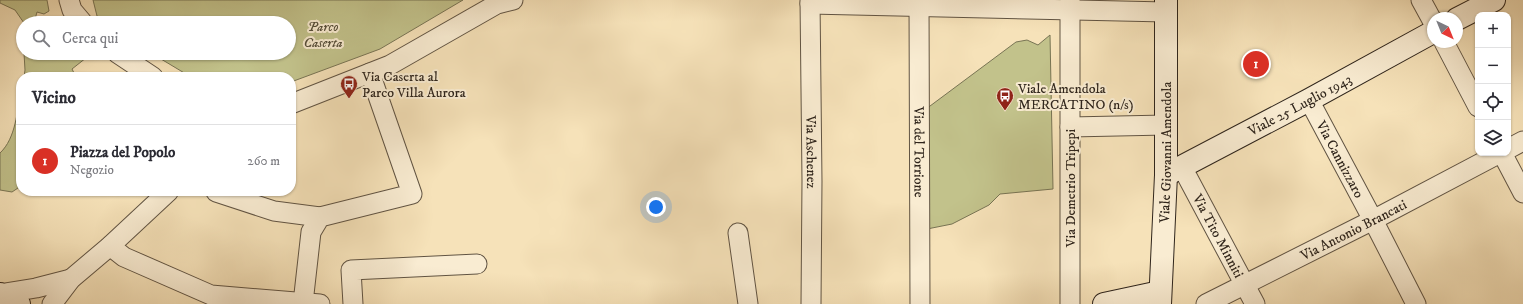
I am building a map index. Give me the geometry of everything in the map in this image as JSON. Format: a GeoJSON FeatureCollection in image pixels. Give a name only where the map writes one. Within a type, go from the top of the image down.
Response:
{"type":"FeatureCollection","features":[{"type":"Feature","properties":{"kind":"street"},"geometry":{"type":"LineString","coordinates":[[69,0],[72,10],[77,16]]}},
{"type":"Feature","properties":{"kind":"street"},"geometry":{"type":"LineString","coordinates":[[296,102],[390,65],[497,4],[513,0]]}},
{"type":"Feature","properties":{"kind":"street"},"geometry":{"type":"LineString","coordinates":[[1421,0],[1428,12]]}},
{"type":"Feature","properties":{"kind":"street"},"geometry":{"type":"LineString","coordinates":[[1463,17],[1494,0]]}},
{"type":"Feature","properties":{"kind":"street"},"geometry":{"type":"LineString","coordinates":[[810,2],[1166,6]]}},
{"type":"Feature","properties":{"kind":"street","name":"Via Aschenez"},"geometry":{"type":"LineString","coordinates":[[810,2],[812,181],[811,304]]}},
{"type":"Feature","properties":{"kind":"street","name":"Via del Torrione"},"geometry":{"type":"LineString","coordinates":[[919,3],[920,304]]}},
{"type":"Feature","properties":{"kind":"street","name":"Via Demetrio Tripepi"},"geometry":{"type":"LineString","coordinates":[[1070,5],[1070,304]]}},
{"type":"Feature","properties":{"kind":"street","name":"Viale Giovanni Amendola"},"geometry":{"type":"LineString","coordinates":[[1160,298],[1174,171],[1166,125],[1166,6]]}},
{"type":"Feature","properties":{"kind":"street","name":"Viale 25 Luglio 1943"},"geometry":{"type":"LineString","coordinates":[[1174,171],[1427,35]]}},
{"type":"Feature","properties":{"kind":"street"},"geometry":{"type":"LineString","coordinates":[[1447,48],[1475,101]]}},
{"type":"Feature","properties":{"kind":"street"},"geometry":{"type":"LineString","coordinates":[[128,60],[146,72]]}},
{"type":"Feature","properties":{"kind":"street"},"geometry":{"type":"LineString","coordinates":[[228,196],[274,211],[320,217],[412,194],[370,73]]}},
{"type":"Feature","properties":{"kind":"street","name":"Via Cannizzaro"},"geometry":{"type":"LineString","coordinates":[[1308,100],[1373,220],[1416,304]]}},
{"type":"Feature","properties":{"kind":"street"},"geometry":{"type":"LineString","coordinates":[[1070,127],[1166,125]]}},
{"type":"Feature","properties":{"kind":"street"},"geometry":{"type":"LineString","coordinates":[[1511,147],[1523,141]]}},
{"type":"Feature","properties":{"kind":"street","name":"Via Antonio Brancati"},"geometry":{"type":"LineString","coordinates":[[1206,304],[1373,220],[1495,156]]}},
{"type":"Feature","properties":{"kind":"street"},"geometry":{"type":"LineString","coordinates":[[1503,156],[1523,193]]}},
{"type":"Feature","properties":{"kind":"street","name":"Via Tito Minniti"},"geometry":{"type":"LineString","coordinates":[[1174,171],[1255,304]]}},
{"type":"Feature","properties":{"kind":"street"},"geometry":{"type":"LineString","coordinates":[[52,304],[71,279],[110,246],[164,196]]}},
{"type":"Feature","properties":{"kind":"street"},"geometry":{"type":"LineString","coordinates":[[110,246],[124,257],[211,294],[311,303],[311,232],[320,217]]}},
{"type":"Feature","properties":{"kind":"street"},"geometry":{"type":"LineString","coordinates":[[738,233],[748,304]]}},
{"type":"Feature","properties":{"kind":"street"},"geometry":{"type":"LineString","coordinates":[[353,304],[350,270],[477,264]]}},
{"type":"Feature","properties":{"kind":"street"},"geometry":{"type":"LineString","coordinates":[[0,294],[36,288],[71,279]]}},
{"type":"Feature","properties":{"kind":"street"},"geometry":{"type":"LineString","coordinates":[[0,294],[19,304]]}},
{"type":"Feature","properties":{"kind":"street"},"geometry":{"type":"LineString","coordinates":[[1104,304],[1160,298]]}},
{"type":"Feature","properties":{"kind":"green space"},"geometry":{"type":"Polygon","coordinates":[[[0,0],[47,0],[49,11],[44,14],[37,12],[36,16],[19,16],[15,10],[0,3],[0,0]]]}},
{"type":"Feature","properties":{"kind":"green space","name":"Parco Caserta"},"geometry":{"type":"Polygon","coordinates":[[[93,0],[463,0],[380,49],[296,80],[296,72],[183,72],[163,60],[296,60],[296,16],[97,16],[93,0]]]}},
{"type":"Feature","properties":{"kind":"green space"},"geometry":{"type":"Polygon","coordinates":[[[1050,35],[1053,189],[1000,194],[989,205],[952,224],[927,229],[926,109],[1016,42],[1027,40],[1038,45],[1050,35]]]}},
{"type":"Feature","properties":{"kind":"green space"},"geometry":{"type":"Polygon","coordinates":[[[24,60],[83,60],[72,69],[74,72],[25,72],[24,60]]]}},
{"type":"Feature","properties":{"kind":"green space"},"geometry":{"type":"Polygon","coordinates":[[[16,120],[16,189],[12,192],[0,190],[0,153],[9,140],[16,120]]]}},
{"type":"Feature","properties":{"kind":"place","name":"Piazza del Popolo"},"geometry":{"type":"Point","coordinates":[1256,64]}},
{"type":"Feature","properties":{"kind":"place","name":"Via Caserta al Parco Villa Aurora"},"geometry":{"type":"Point","coordinates":[349,99]}},
{"type":"Feature","properties":{"kind":"place","name":"Viale Amendola MERCATINO (n/s)"},"geometry":{"type":"Point","coordinates":[1005,111]}}]}
